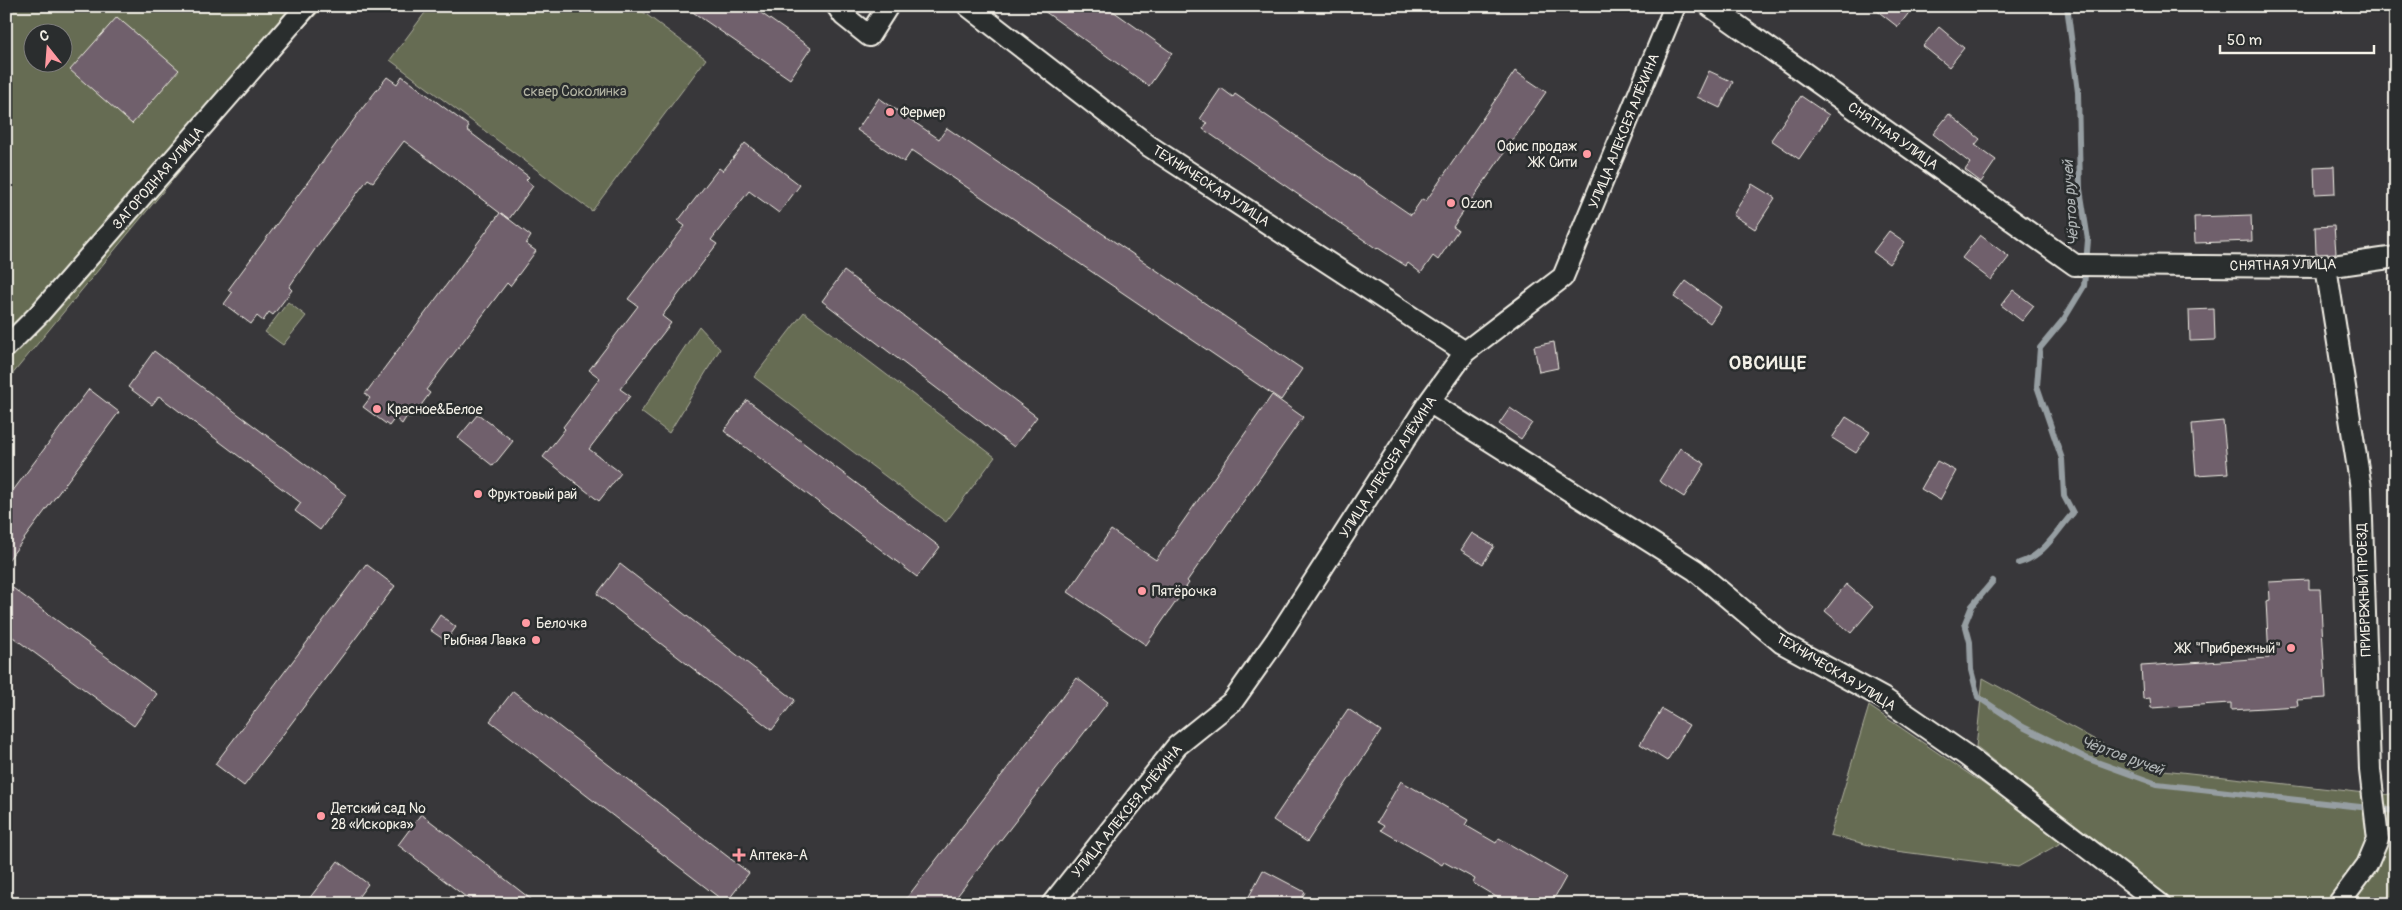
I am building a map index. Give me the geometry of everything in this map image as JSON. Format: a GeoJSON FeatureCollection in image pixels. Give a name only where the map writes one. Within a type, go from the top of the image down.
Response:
{"type":"FeatureCollection","features":[{"type":"Feature","properties":{"kind":"street","name":"ЗАГОРОДНАЯ УЛИЦА"},"geometry":{"type":"LineString","coordinates":[[6,347],[39,314],[307,6]]}},
{"type":"Feature","properties":{"kind":"street"},"geometry":{"type":"LineString","coordinates":[[838,6],[844,16],[869,36],[888,6]]}},
{"type":"Feature","properties":{"kind":"street","name":"ТЕХНИЧЕСКАЯ УЛИЦА"},"geometry":{"type":"LineString","coordinates":[[968,6],[1149,146],[1465,352]]}},
{"type":"Feature","properties":{"kind":"street","name":"УЛИЦА АЛЕКСЕЯ АЛЁХИНА"},"geometry":{"type":"LineString","coordinates":[[1052,904],[1177,746],[1233,701],[1276,640],[1429,402],[1465,352],[1563,277],[1675,6]]}},
{"type":"Feature","properties":{"kind":"street","name":"СНЯТНАЯ УЛИЦА"},"geometry":{"type":"LineString","coordinates":[[1710,6],[2077,265],[2326,267],[2396,257]]}},
{"type":"Feature","properties":{"kind":"street","name":"ПРИБРЕЖНЫЙ ПРОЕЗД"},"geometry":{"type":"LineString","coordinates":[[2326,267],[2361,488],[2370,770],[2378,839],[2367,865],[2338,904]]}},
{"type":"Feature","properties":{"kind":"street","name":"ТЕХНИЧЕСКАЯ УЛИЦА"},"geometry":{"type":"LineString","coordinates":[[1429,402],[1694,570],[1782,643],[1898,708],[1967,756],[2160,904]]}},
{"type":"Feature","properties":{"kind":"green space"},"geometry":{"type":"Polygon","coordinates":[[[6,6],[324,6],[268,64],[6,382],[6,6]]]}},
{"type":"Feature","properties":{"kind":"green space","name":"сквер Соколинка"},"geometry":{"type":"Polygon","coordinates":[[[430,6],[635,6],[706,59],[592,211],[390,60],[430,6]]]}},
{"type":"Feature","properties":{"kind":"green space"},"geometry":{"type":"Polygon","coordinates":[[[288,302],[306,316],[283,345],[265,332],[288,302]]]}},
{"type":"Feature","properties":{"kind":"green space"},"geometry":{"type":"Polygon","coordinates":[[[804,312],[995,457],[946,522],[754,377],[804,312]]]}},
{"type":"Feature","properties":{"kind":"green space"},"geometry":{"type":"Polygon","coordinates":[[[699,326],[720,349],[669,433],[641,412],[699,326]]]}},
{"type":"Feature","properties":{"kind":"green space"},"geometry":{"type":"Polygon","coordinates":[[[1983,678],[2146,768],[2383,795],[2396,793],[2396,904],[2175,904],[1976,747],[1983,678]]]}},
{"type":"Feature","properties":{"kind":"green space"},"geometry":{"type":"Polygon","coordinates":[[[1869,706],[2066,840],[2018,867],[1888,850],[1830,835],[1869,706]]]}},
{"type":"Feature","properties":{"kind":"building"},"geometry":{"type":"Polygon","coordinates":[[[684,6],[751,6],[811,48],[790,79],[684,6]]]}},
{"type":"Feature","properties":{"kind":"building"},"geometry":{"type":"Polygon","coordinates":[[[1037,6],[1106,6],[1172,53],[1149,86],[1037,6]]]}},
{"type":"Feature","properties":{"kind":"building"},"geometry":{"type":"Polygon","coordinates":[[[1871,6],[1914,6],[1898,27],[1871,6]]]}},
{"type":"Feature","properties":{"kind":"building"},"geometry":{"type":"Polygon","coordinates":[[[117,17],[179,70],[132,124],[72,72],[72,68],[117,17]]]}},
{"type":"Feature","properties":{"kind":"building"},"geometry":{"type":"Polygon","coordinates":[[[1939,27],[1964,48],[1949,67],[1923,46],[1939,27]]]}},
{"type":"Feature","properties":{"kind":"building"},"geometry":{"type":"Polygon","coordinates":[[[1515,71],[1546,92],[1453,227],[1458,230],[1438,260],[1433,256],[1421,273],[1408,263],[1406,266],[1377,249],[1203,129],[1207,123],[1200,119],[1221,88],[1233,97],[1235,94],[1411,215],[1422,199],[1426,201],[1515,71]]]}},
{"type":"Feature","properties":{"kind":"building"},"geometry":{"type":"Polygon","coordinates":[[[1709,71],[1733,82],[1720,108],[1697,97],[1709,71]]]}},
{"type":"Feature","properties":{"kind":"building"},"geometry":{"type":"Polygon","coordinates":[[[402,76],[469,126],[467,130],[529,177],[526,180],[533,186],[509,219],[501,213],[531,236],[526,244],[536,251],[510,286],[507,283],[426,390],[430,393],[411,419],[407,416],[402,424],[395,418],[389,426],[363,407],[370,398],[365,394],[500,213],[404,141],[373,182],[368,179],[322,239],[289,287],[292,290],[273,315],[269,312],[263,321],[257,316],[251,324],[224,304],[232,293],[228,290],[361,110],[387,77],[397,84],[402,76]]]}},
{"type":"Feature","properties":{"kind":"building"},"geometry":{"type":"Polygon","coordinates":[[[1801,96],[1829,115],[1799,159],[1771,140],[1801,96]]]}},
{"type":"Feature","properties":{"kind":"building"},"geometry":{"type":"Polygon","coordinates":[[[879,98],[939,139],[947,128],[1302,369],[1281,400],[912,150],[904,162],[857,130],[879,98]]]}},
{"type":"Feature","properties":{"kind":"building"},"geometry":{"type":"Polygon","coordinates":[[[1949,114],[1980,139],[1975,145],[1996,160],[1981,182],[1965,170],[1970,163],[1933,134],[1949,114]]]}},
{"type":"Feature","properties":{"kind":"building"},"geometry":{"type":"Polygon","coordinates":[[[745,143],[800,185],[779,213],[749,191],[711,240],[717,244],[662,316],[671,323],[620,389],[630,396],[589,449],[621,473],[599,501],[543,457],[600,378],[589,370],[638,306],[628,299],[685,226],[678,221],[719,168],[723,171],[745,143]]]}},
{"type":"Feature","properties":{"kind":"building"},"geometry":{"type":"Polygon","coordinates":[[[2334,166],[2335,193],[2315,194],[2314,167],[2334,166]]]}},
{"type":"Feature","properties":{"kind":"building"},"geometry":{"type":"Polygon","coordinates":[[[1752,184],[1775,198],[1755,229],[1733,215],[1752,184]]]}},
{"type":"Feature","properties":{"kind":"building"},"geometry":{"type":"Polygon","coordinates":[[[2251,215],[2252,241],[2195,243],[2194,217],[2251,215]]]}},
{"type":"Feature","properties":{"kind":"building"},"geometry":{"type":"Polygon","coordinates":[[[2334,226],[2336,253],[2316,254],[2315,227],[2334,226]]]}},
{"type":"Feature","properties":{"kind":"building"},"geometry":{"type":"Polygon","coordinates":[[[1889,231],[1905,242],[1889,264],[1873,252],[1889,231]]]}},
{"type":"Feature","properties":{"kind":"building"},"geometry":{"type":"Polygon","coordinates":[[[1980,235],[2009,257],[1991,280],[1962,258],[1980,235]]]}},
{"type":"Feature","properties":{"kind":"building"},"geometry":{"type":"Polygon","coordinates":[[[844,271],[1037,417],[1014,447],[822,301],[844,271]]]}},
{"type":"Feature","properties":{"kind":"building"},"geometry":{"type":"Polygon","coordinates":[[[1686,281],[1721,307],[1710,323],[1674,297],[1686,281]]]}},
{"type":"Feature","properties":{"kind":"building"},"geometry":{"type":"Polygon","coordinates":[[[2013,290],[2034,306],[2022,321],[2001,305],[2013,290]]]}},
{"type":"Feature","properties":{"kind":"building"},"geometry":{"type":"Polygon","coordinates":[[[2214,309],[2215,340],[2190,341],[2189,310],[2214,309]]]}},
{"type":"Feature","properties":{"kind":"building"},"geometry":{"type":"Polygon","coordinates":[[[1554,342],[1558,368],[1539,372],[1534,346],[1554,342]]]}},
{"type":"Feature","properties":{"kind":"building"},"geometry":{"type":"Polygon","coordinates":[[[154,351],[346,495],[320,530],[295,511],[301,503],[159,396],[152,405],[128,387],[154,351]]]}},
{"type":"Feature","properties":{"kind":"building"},"geometry":{"type":"Polygon","coordinates":[[[89,389],[119,412],[6,563],[6,500],[89,389]]]}},
{"type":"Feature","properties":{"kind":"building"},"geometry":{"type":"Polygon","coordinates":[[[1272,395],[1303,417],[1187,581],[1189,583],[1146,645],[1068,592],[1111,530],[1156,560],[1272,395]]]}},
{"type":"Feature","properties":{"kind":"building"},"geometry":{"type":"Polygon","coordinates":[[[747,400],[940,547],[917,577],[724,431],[747,400]]]}},
{"type":"Feature","properties":{"kind":"building"},"geometry":{"type":"Polygon","coordinates":[[[1510,408],[1532,423],[1521,439],[1499,424],[1510,408]]]}},
{"type":"Feature","properties":{"kind":"building"},"geometry":{"type":"Polygon","coordinates":[[[478,414],[513,441],[493,466],[458,438],[478,414]]]}},
{"type":"Feature","properties":{"kind":"building"},"geometry":{"type":"Polygon","coordinates":[[[1846,417],[1870,432],[1856,453],[1832,438],[1846,417]]]}},
{"type":"Feature","properties":{"kind":"building"},"geometry":{"type":"Polygon","coordinates":[[[2223,421],[2228,473],[2196,475],[2192,424],[2223,421]]]}},
{"type":"Feature","properties":{"kind":"building"},"geometry":{"type":"Polygon","coordinates":[[[1680,448],[1705,464],[1684,497],[1659,481],[1680,448]]]}},
{"type":"Feature","properties":{"kind":"building"},"geometry":{"type":"Polygon","coordinates":[[[1937,461],[1956,471],[1940,500],[1921,489],[1937,461]]]}},
{"type":"Feature","properties":{"kind":"building"},"geometry":{"type":"Polygon","coordinates":[[[1472,533],[1494,546],[1483,564],[1461,550],[1472,533]]]}},
{"type":"Feature","properties":{"kind":"building"},"geometry":{"type":"Polygon","coordinates":[[[366,564],[395,586],[244,786],[215,764],[366,564]]]}},
{"type":"Feature","properties":{"kind":"building"},"geometry":{"type":"Polygon","coordinates":[[[620,564],[795,700],[772,730],[597,594],[620,564]]]}},
{"type":"Feature","properties":{"kind":"building","name":"ЖК \"Прибрежный\""},"geometry":{"type":"Polygon","coordinates":[[[2309,580],[2309,589],[2320,589],[2326,698],[2297,700],[2298,706],[2231,710],[2231,703],[2151,708],[2150,698],[2143,699],[2141,666],[2269,658],[2266,601],[2270,600],[2269,582],[2309,580]]]}},
{"type":"Feature","properties":{"kind":"building"},"geometry":{"type":"Polygon","coordinates":[[[6,583],[157,694],[134,726],[6,632],[6,583]]]}},
{"type":"Feature","properties":{"kind":"building"},"geometry":{"type":"Polygon","coordinates":[[[1846,584],[1873,607],[1851,633],[1825,611],[1846,584]]]}},
{"type":"Feature","properties":{"kind":"building"},"geometry":{"type":"Polygon","coordinates":[[[440,615],[456,627],[446,641],[430,630],[440,615]]]}},
{"type":"Feature","properties":{"kind":"building"},"geometry":{"type":"Polygon","coordinates":[[[1077,678],[1108,702],[951,904],[902,904],[1077,678]]]}},
{"type":"Feature","properties":{"kind":"building"},"geometry":{"type":"Polygon","coordinates":[[[513,691],[749,873],[726,903],[490,721],[513,691]]]}},
{"type":"Feature","properties":{"kind":"building"},"geometry":{"type":"Polygon","coordinates":[[[1348,709],[1381,731],[1307,842],[1273,820],[1348,709]]]}},
{"type":"Feature","properties":{"kind":"building"},"geometry":{"type":"Polygon","coordinates":[[[1662,709],[1689,725],[1667,761],[1640,744],[1662,709]]]}},
{"type":"Feature","properties":{"kind":"building"},"geometry":{"type":"Polygon","coordinates":[[[1401,781],[1468,820],[1465,825],[1496,843],[1499,838],[1566,877],[1551,904],[1508,904],[1473,883],[1475,879],[1444,862],[1442,865],[1381,830],[1384,826],[1377,822],[1401,781]]]}},
{"type":"Feature","properties":{"kind":"building"},"geometry":{"type":"Polygon","coordinates":[[[421,814],[537,904],[475,904],[398,845],[421,814]]]}},
{"type":"Feature","properties":{"kind":"building"},"geometry":{"type":"Polygon","coordinates":[[[338,861],[368,884],[353,904],[305,904],[338,861]]]}},
{"type":"Feature","properties":{"kind":"building"},"geometry":{"type":"Polygon","coordinates":[[[1263,870],[1305,892],[1299,904],[1245,904],[1263,870]]]}},
{"type":"Feature","properties":{"kind":"waterway","name":"Чёртов ручей"},"geometry":{"type":"LineString","coordinates":[[2019,563],[2036,555],[2043,549],[2073,513],[2064,496],[2062,459],[2037,386],[2040,348],[2064,319],[2084,286],[2088,240],[2080,189],[2078,92],[2067,6]]}},
{"type":"Feature","properties":{"kind":"waterway","name":"Чёртов ручей"},"geometry":{"type":"LineString","coordinates":[[1993,581],[1972,606],[1965,623],[1970,642],[1971,670],[1978,697],[2023,727],[2086,758],[2157,784],[2396,811]]}},
{"type":"Feature","properties":{"kind":"place","name":"Фермер"},"geometry":{"type":"Point","coordinates":[890,112]}},
{"type":"Feature","properties":{"kind":"place","name":"Офис продаж ЖК Сити"},"geometry":{"type":"Point","coordinates":[1587,154]}},
{"type":"Feature","properties":{"kind":"place","name":"Ozon"},"geometry":{"type":"Point","coordinates":[1451,203]}},
{"type":"Feature","properties":{"kind":"place","name":"Красное&Белое"},"geometry":{"type":"Point","coordinates":[377,409]}},
{"type":"Feature","properties":{"kind":"place","name":"Фруктовый рай"},"geometry":{"type":"Point","coordinates":[478,494]}},
{"type":"Feature","properties":{"kind":"place","name":"Пятёрочка"},"geometry":{"type":"Point","coordinates":[1142,591]}},
{"type":"Feature","properties":{"kind":"place","name":"Белочка"},"geometry":{"type":"Point","coordinates":[526,623]}},
{"type":"Feature","properties":{"kind":"place","name":"Рыбная Лавка"},"geometry":{"type":"Point","coordinates":[536,640]}},
{"type":"Feature","properties":{"kind":"place","name":"ЖК \"Прибрежный\""},"geometry":{"type":"Point","coordinates":[2291,648]}},
{"type":"Feature","properties":{"kind":"place","name":"Детский сад № 28 «Искорка»"},"geometry":{"type":"Point","coordinates":[321,816]}},
{"type":"Feature","properties":{"kind":"place","name":"Аптека-А"},"geometry":{"type":"Point","coordinates":[739,855]}},
{"type":"Feature","properties":{"kind":"district","name":"ОВСИЩЕ"},"geometry":{"type":"Point","coordinates":[1768,363]}}]}
